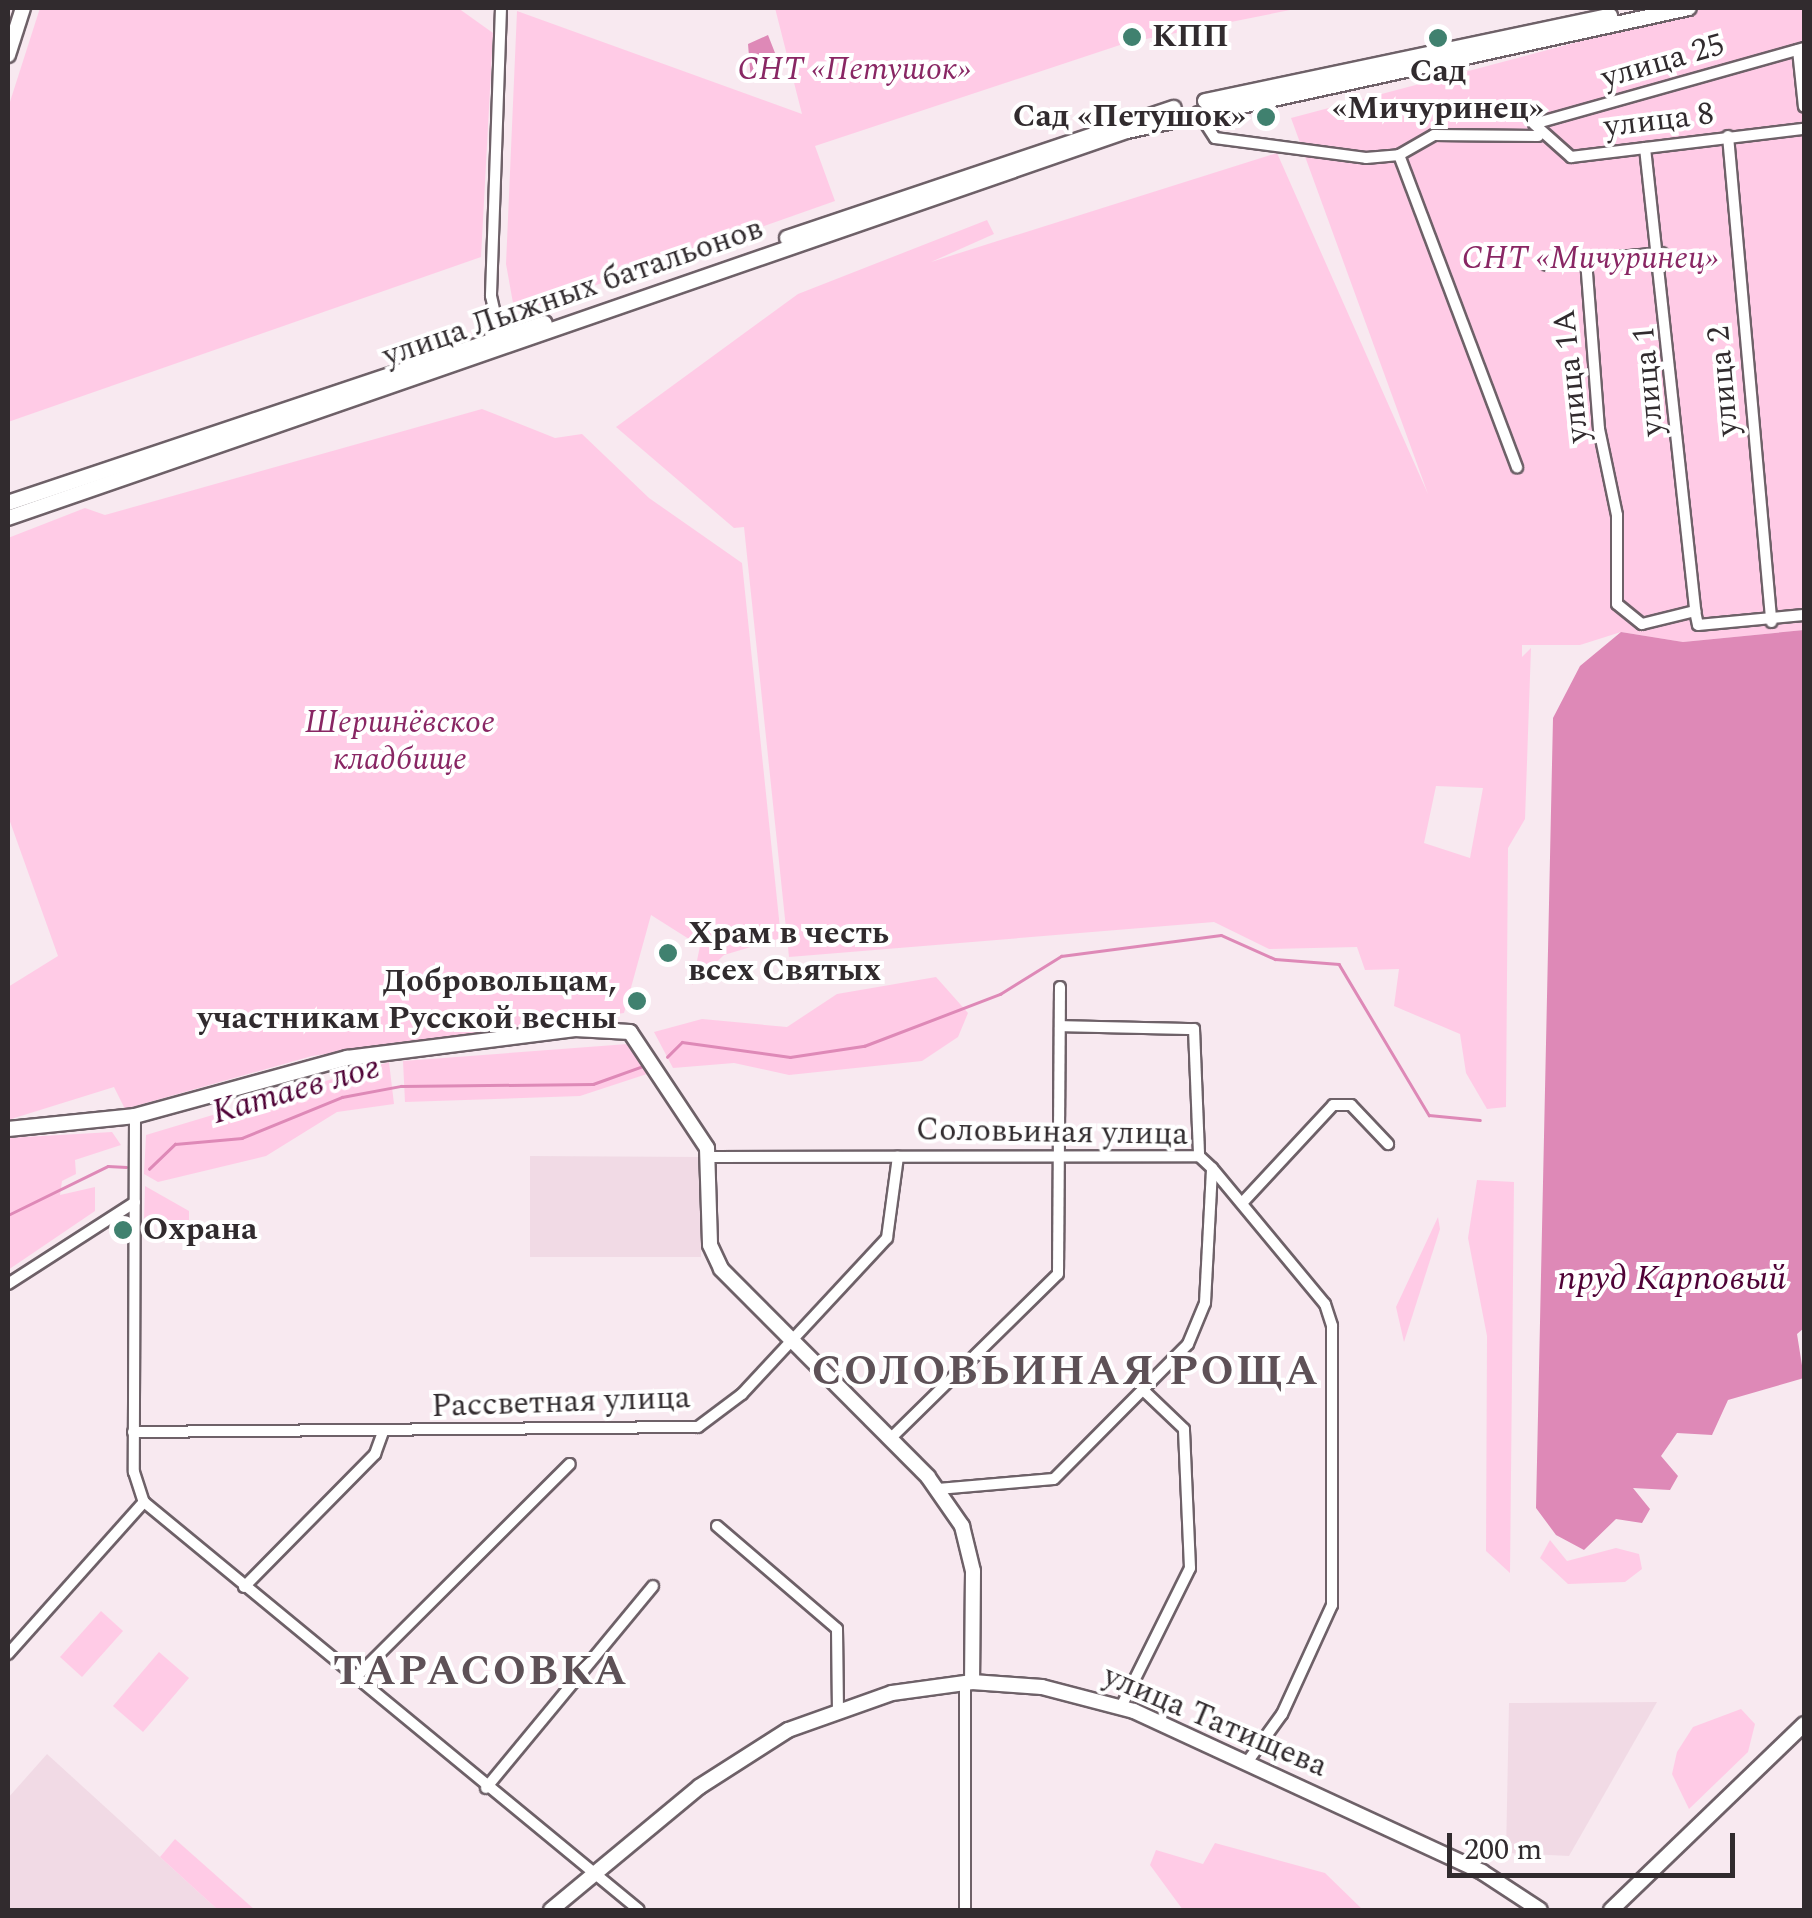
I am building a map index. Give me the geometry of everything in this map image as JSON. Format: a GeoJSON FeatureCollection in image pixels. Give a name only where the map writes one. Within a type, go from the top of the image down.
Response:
{"type":"FeatureCollection","features":[{"type":"Feature","properties":{"kind":"street"},"geometry":{"type":"LineString","coordinates":[[8,56],[23,8]]}},
{"type":"Feature","properties":{"kind":"street"},"geometry":{"type":"LineString","coordinates":[[501,8],[491,296],[501,341]]}},
{"type":"Feature","properties":{"kind":"street"},"geometry":{"type":"LineString","coordinates":[[1157,117],[1650,8]]}},
{"type":"Feature","properties":{"kind":"street"},"geometry":{"type":"LineString","coordinates":[[1157,117],[1198,112],[1689,8]]}},
{"type":"Feature","properties":{"kind":"street"},"geometry":{"type":"LineString","coordinates":[[1801,49],[1804,107]]}},
{"type":"Feature","properties":{"kind":"street","name":"улица 25"},"geometry":{"type":"LineString","coordinates":[[1536,130],[1801,49]]}},
{"type":"Feature","properties":{"kind":"street"},"geometry":{"type":"LineString","coordinates":[[1198,112],[1205,130],[1227,141],[1398,155],[1434,134],[1536,130]]}},
{"type":"Feature","properties":{"kind":"street","name":"улица Лыжных батальонов"},"geometry":{"type":"LineString","coordinates":[[8,503],[501,341],[1157,117]]}},
{"type":"Feature","properties":{"kind":"street","name":"улица 8"},"geometry":{"type":"LineString","coordinates":[[1536,130],[1571,157],[1804,129]]}},
{"type":"Feature","properties":{"kind":"street","name":"улица 2"},"geometry":{"type":"LineString","coordinates":[[1728,136],[1771,622]]}},
{"type":"Feature","properties":{"kind":"street","name":"улица 1"},"geometry":{"type":"LineString","coordinates":[[1645,148],[1662,254],[1695,611]]}},
{"type":"Feature","properties":{"kind":"street","name":"улица 1А"},"geometry":{"type":"LineString","coordinates":[[1398,155],[1517,467]]}},
{"type":"Feature","properties":{"kind":"street","name":"улица 1А"},"geometry":{"type":"LineString","coordinates":[[1662,254],[1586,260],[1599,429],[1618,515],[1618,604],[1626,619],[1642,624],[1695,611]]}},
{"type":"Feature","properties":{"kind":"street"},"geometry":{"type":"LineString","coordinates":[[1547,265],[1586,260]]}},
{"type":"Feature","properties":{"kind":"street","name":"улица Лыжных батальонов"},"geometry":{"type":"LineString","coordinates":[[8,518],[501,341]]}},
{"type":"Feature","properties":{"kind":"street"},"geometry":{"type":"LineString","coordinates":[[1695,611],[1698,625],[1771,622],[1804,615]]}},
{"type":"Feature","properties":{"kind":"street"},"geometry":{"type":"LineString","coordinates":[[890,1440],[1054,1281],[1061,1158],[1060,987]]}},
{"type":"Feature","properties":{"kind":"street"},"geometry":{"type":"LineString","coordinates":[[8,1128],[134,1116],[311,1064],[606,1026],[630,1032],[650,1050],[710,1158],[714,1257],[788,1341],[938,1489],[971,1556],[965,1910]]}},
{"type":"Feature","properties":{"kind":"street"},"geometry":{"type":"LineString","coordinates":[[1060,1026],[1194,1029],[1198,1156]]}},
{"type":"Feature","properties":{"kind":"street"},"geometry":{"type":"LineString","coordinates":[[1242,1202],[1327,1110],[1351,1105],[1388,1144]]}},
{"type":"Feature","properties":{"kind":"street"},"geometry":{"type":"LineString","coordinates":[[134,1116],[133,1432],[144,1502],[486,1788],[639,1910]]}},
{"type":"Feature","properties":{"kind":"street","name":"Соловьиная улица"},"geometry":{"type":"LineString","coordinates":[[710,1158],[1198,1156],[1212,1168],[1325,1304],[1332,1326],[1332,1605],[1282,1714],[1248,1761]]}},
{"type":"Feature","properties":{"kind":"street","name":"Рассветная улица"},"geometry":{"type":"LineString","coordinates":[[133,1432],[698,1428],[892,1232],[898,1157]]}},
{"type":"Feature","properties":{"kind":"street"},"geometry":{"type":"LineString","coordinates":[[938,1489],[1054,1479],[1143,1390],[1200,1325],[1212,1168]]}},
{"type":"Feature","properties":{"kind":"street"},"geometry":{"type":"LineString","coordinates":[[8,1284],[135,1202]]}},
{"type":"Feature","properties":{"kind":"street"},"geometry":{"type":"LineString","coordinates":[[1121,1707],[1190,1568],[1184,1429],[1143,1390]]}},
{"type":"Feature","properties":{"kind":"street"},"geometry":{"type":"LineString","coordinates":[[244,1588],[374,1454],[384,1432]]}},
{"type":"Feature","properties":{"kind":"street"},"geometry":{"type":"LineString","coordinates":[[356,1678],[570,1464]]}},
{"type":"Feature","properties":{"kind":"street"},"geometry":{"type":"LineString","coordinates":[[8,1654],[144,1502]]}},
{"type":"Feature","properties":{"kind":"street"},"geometry":{"type":"LineString","coordinates":[[717,1526],[836,1629],[838,1709]]}},
{"type":"Feature","properties":{"kind":"street"},"geometry":{"type":"LineString","coordinates":[[486,1788],[653,1586]]}},
{"type":"Feature","properties":{"kind":"street","name":"улица Татищева"},"geometry":{"type":"LineString","coordinates":[[551,1910],[733,1762],[838,1709],[969,1682],[1121,1707],[1248,1761],[1482,1872],[1540,1910]]}},
{"type":"Feature","properties":{"kind":"street"},"geometry":{"type":"LineString","coordinates":[[1611,1910],[1804,1724]]}},
{"type":"Feature","properties":{"kind":"shaded area"},"geometry":{"type":"Polygon","coordinates":[[[530,1156],[701,1157],[701,1257],[530,1257],[530,1156]]]}},
{"type":"Feature","properties":{"kind":"shaded area"},"geometry":{"type":"Polygon","coordinates":[[[1657,1702],[1569,1856],[1506,1853],[1509,1703],[1657,1702]]]}},
{"type":"Feature","properties":{"kind":"shaded area"},"geometry":{"type":"Polygon","coordinates":[[[47,1754],[218,1910],[8,1910],[8,1798],[47,1754]]]}},
{"type":"Feature","properties":{"kind":"green space"},"geometry":{"type":"Polygon","coordinates":[[[40,8],[458,8],[493,33],[481,257],[8,422],[8,108],[40,8]]]}},
{"type":"Feature","properties":{"kind":"green space","name":"СНТ «Петушок»"},"geometry":{"type":"Polygon","coordinates":[[[775,8],[1300,8],[1126,43],[815,146],[835,201],[531,308],[513,303],[506,264],[517,11],[802,114],[775,8]]]}},
{"type":"Feature","properties":{"kind":"green space","name":"СНТ «Мичуринец»"},"geometry":{"type":"Polygon","coordinates":[[[1706,8],[1804,8],[1804,630],[1683,642],[1621,632],[1580,645],[1522,645],[1522,657],[1531,648],[1525,819],[1508,848],[1506,1107],[1487,1109],[1466,1073],[1460,1034],[1394,1006],[1399,969],[1365,970],[1357,947],[1269,949],[1214,922],[789,957],[744,527],[734,528],[616,427],[798,294],[987,220],[994,234],[931,262],[1277,153],[1428,494],[1291,118],[1706,8]],[[1436,786],[1424,843],[1470,858],[1483,788],[1436,786]]]}},
{"type":"Feature","properties":{"kind":"green space","name":"Шершнёвское кладбище"},"geometry":{"type":"Polygon","coordinates":[[[482,409],[555,438],[582,434],[649,498],[742,563],[781,938],[724,955],[692,985],[700,946],[651,915],[624,1013],[312,1056],[125,1109],[114,1087],[8,1120],[8,987],[58,956],[8,816],[8,538],[85,508],[105,515],[482,409]]]}},
{"type":"Feature","properties":{"kind":"green space"},"geometry":{"type":"Polygon","coordinates":[[[936,977],[968,1013],[958,1037],[922,1061],[789,1075],[734,1063],[673,1068],[654,1032],[702,1019],[787,1027],[837,994],[936,977]]]}},
{"type":"Feature","properties":{"kind":"green space"},"geometry":{"type":"Polygon","coordinates":[[[628,1044],[656,1071],[580,1096],[405,1102],[403,1061],[628,1044]]]}},
{"type":"Feature","properties":{"kind":"green space"},"geometry":{"type":"Polygon","coordinates":[[[389,1062],[394,1104],[337,1112],[266,1156],[158,1182],[144,1174],[146,1135],[389,1062]]]}},
{"type":"Feature","properties":{"kind":"green space"},"geometry":{"type":"Polygon","coordinates":[[[112,1132],[121,1145],[75,1160],[76,1174],[62,1181],[60,1195],[95,1187],[95,1211],[8,1270],[8,1138],[112,1132]]]}},
{"type":"Feature","properties":{"kind":"green space"},"geometry":{"type":"Polygon","coordinates":[[[1477,1180],[1514,1182],[1510,1573],[1486,1551],[1487,1336],[1468,1238],[1477,1180]]]}},
{"type":"Feature","properties":{"kind":"green space"},"geometry":{"type":"Polygon","coordinates":[[[145,1186],[189,1211],[189,1223],[144,1223],[145,1186]]]}},
{"type":"Feature","properties":{"kind":"green space"},"geometry":{"type":"Polygon","coordinates":[[[1438,1217],[1440,1229],[1404,1342],[1396,1307],[1438,1217]]]}},
{"type":"Feature","properties":{"kind":"green space"},"geometry":{"type":"Polygon","coordinates":[[[1550,1540],[1567,1561],[1616,1548],[1639,1554],[1642,1569],[1625,1582],[1568,1584],[1540,1558],[1550,1540]]]}},
{"type":"Feature","properties":{"kind":"green space"},"geometry":{"type":"Polygon","coordinates":[[[101,1611],[123,1631],[82,1677],[60,1657],[101,1611]]]}},
{"type":"Feature","properties":{"kind":"green space"},"geometry":{"type":"Polygon","coordinates":[[[159,1652],[189,1678],[143,1732],[113,1706],[159,1652]]]}},
{"type":"Feature","properties":{"kind":"green space"},"geometry":{"type":"Polygon","coordinates":[[[1741,1709],[1755,1724],[1748,1752],[1689,1809],[1672,1774],[1677,1752],[1693,1727],[1741,1709]]]}},
{"type":"Feature","properties":{"kind":"green space"},"geometry":{"type":"Polygon","coordinates":[[[175,1839],[255,1910],[218,1910],[160,1857],[175,1839]]]}},
{"type":"Feature","properties":{"kind":"green space"},"geometry":{"type":"Polygon","coordinates":[[[1215,1843],[1325,1873],[1363,1910],[1183,1910],[1150,1865],[1156,1850],[1203,1864],[1215,1843]]]}},
{"type":"Feature","properties":{"kind":"water"},"geometry":{"type":"Polygon","coordinates":[[[768,35],[777,58],[760,64],[751,81],[748,44],[768,35]]]}},
{"type":"Feature","properties":{"kind":"water","name":"пруд Карповый"},"geometry":{"type":"Polygon","coordinates":[[[1804,630],[1804,1328],[1797,1334],[1804,1378],[1728,1400],[1712,1435],[1677,1433],[1661,1456],[1678,1476],[1670,1490],[1633,1488],[1650,1509],[1642,1523],[1616,1519],[1584,1550],[1556,1535],[1536,1508],[1553,718],[1580,666],[1621,632],[1683,642],[1804,630]]]}},
{"type":"Feature","properties":{"kind":"waterway","name":"Катаев лог"},"geometry":{"type":"LineString","coordinates":[[667,1057],[682,1042],[790,1057],[864,1046],[1000,994],[1061,956],[1221,935],[1275,959],[1339,964],[1429,1115],[1480,1120]]}},
{"type":"Feature","properties":{"kind":"waterway","name":"Катаев лог"},"geometry":{"type":"LineString","coordinates":[[149,1169],[175,1144],[242,1138],[342,1097],[401,1086],[593,1084],[646,1065]]}},
{"type":"Feature","properties":{"kind":"waterway","name":"Катаев лог"},"geometry":{"type":"LineString","coordinates":[[8,1215],[108,1166],[126,1167]]}},
{"type":"Feature","properties":{"kind":"place","name":"КПП"},"geometry":{"type":"Point","coordinates":[1132,37]}},
{"type":"Feature","properties":{"kind":"place","name":"Сад «Мичуринец»"},"geometry":{"type":"Point","coordinates":[1438,38]}},
{"type":"Feature","properties":{"kind":"place","name":"Сад «Петушок»"},"geometry":{"type":"Point","coordinates":[1266,117]}},
{"type":"Feature","properties":{"kind":"place","name":"Храм в честь всех Святых"},"geometry":{"type":"Point","coordinates":[668,953]}},
{"type":"Feature","properties":{"kind":"place","name":"Добровольцам, участникам Русской весны"},"geometry":{"type":"Point","coordinates":[637,1001]}},
{"type":"Feature","properties":{"kind":"place","name":"Охрана"},"geometry":{"type":"Point","coordinates":[123,1230]}},
{"type":"Feature","properties":{"kind":"district","name":"СОЛОВЬИНАЯ РОЩА"},"geometry":{"type":"Point","coordinates":[1066,1372]}},
{"type":"Feature","properties":{"kind":"district","name":"ТАРАСОВКА"},"geometry":{"type":"Point","coordinates":[481,1672]}}]}
